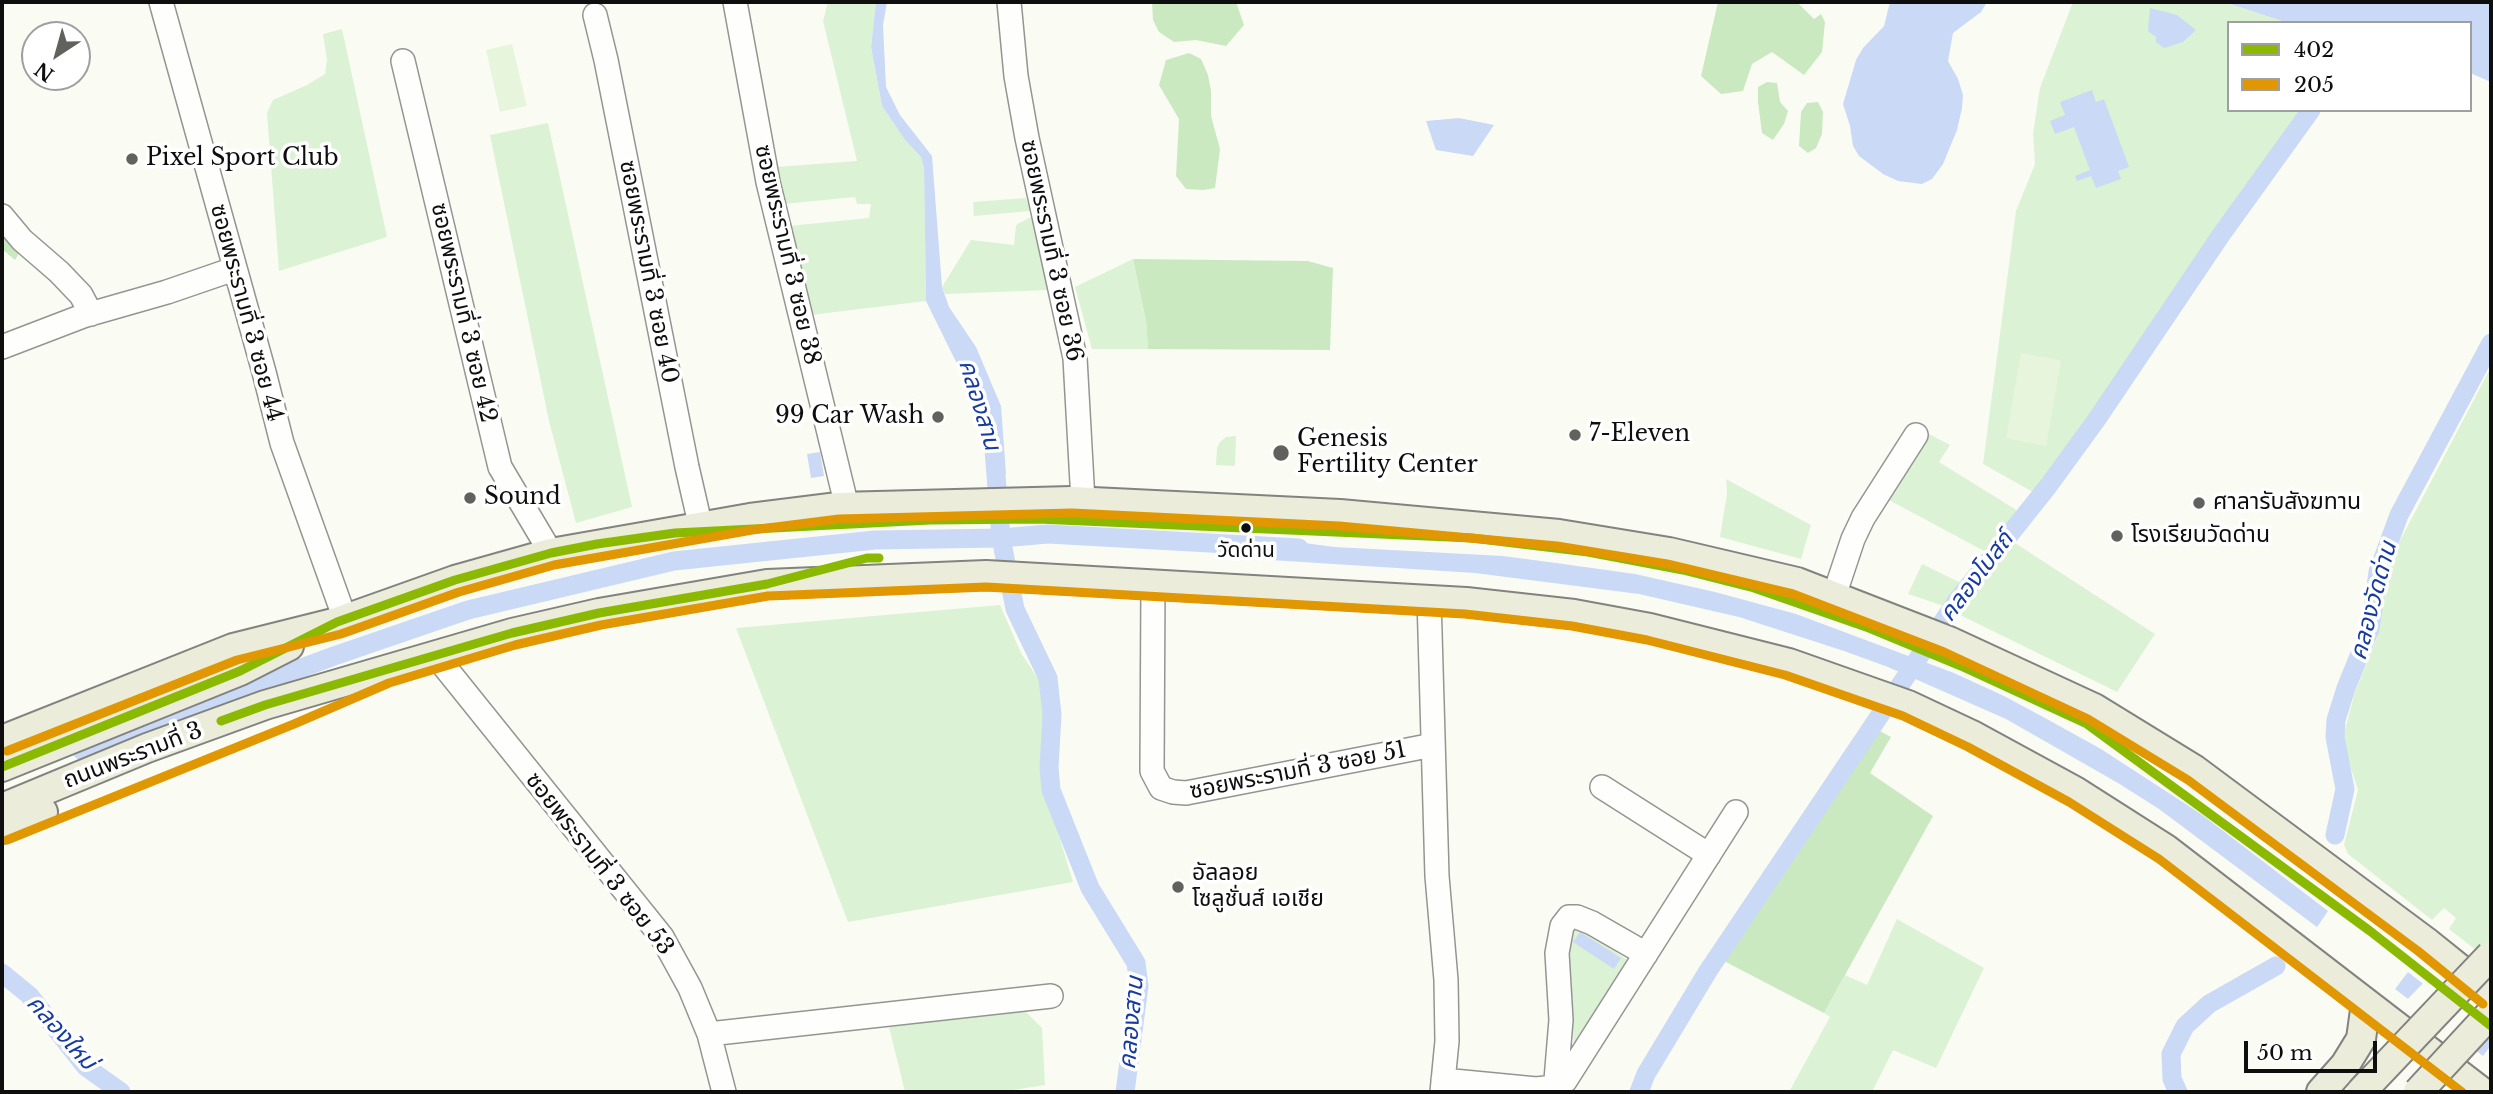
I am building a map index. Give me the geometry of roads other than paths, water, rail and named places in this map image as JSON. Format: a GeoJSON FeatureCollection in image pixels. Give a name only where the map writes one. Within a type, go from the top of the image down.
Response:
{"type":"FeatureCollection","features":[{"type":"Feature","properties":{"kind":"main road","name":"ถนนพระรามที่ 3"},"geometry":{"type":"LineString","coordinates":[[2,740],[233,648],[341,620],[455,580],[551,553],[750,518],[847,507],[1083,501],[1340,514],[1559,534],[1669,552],[1797,582],[1937,637],[2094,708],[2194,770],[2491,993]]}},
{"type":"Feature","properties":{"kind":"main road","name":"ถนนพระรามที่ 3"},"geometry":{"type":"LineString","coordinates":[[2,808],[147,748],[265,705],[512,633],[599,612],[767,584],[986,575],[1027,576],[1429,598],[1574,614],[1650,628],[1789,663],[1908,705],[2024,763],[2075,791],[2166,849],[2482,1092]]}},
{"type":"Feature","properties":{"kind":"main road","name":"ถนนพระรามที่ 3"},"geometry":{"type":"LineString","coordinates":[[2,767],[240,671],[341,620]]}},
{"type":"Feature","properties":{"kind":"main road","name":"ถนนพระรามที่ 3"},"geometry":{"type":"LineString","coordinates":[[2,829],[277,718],[385,671]]}},
{"type":"Feature","properties":{"kind":"main road"},"geometry":{"type":"LineString","coordinates":[[2361,1092],[2491,955]]}},
{"type":"Feature","properties":{"kind":"main road"},"geometry":{"type":"LineString","coordinates":[[2321,1092],[2345,1065],[2361,1039],[2367,1003]]}},
{"type":"Feature","properties":{"kind":"main road"},"geometry":{"type":"LineString","coordinates":[[2418,1092],[2491,1013]]}},
{"type":"Feature","properties":{"kind":"street","name":"ซอยพระรามที่ 3 ซอย 44"},"geometry":{"type":"LineString","coordinates":[[161,2],[282,443],[341,620]]}},
{"type":"Feature","properties":{"kind":"street","name":"ซอยพระรามที่ 3 ซอย 38"},"geometry":{"type":"LineString","coordinates":[[735,2],[768,182],[847,507]]}},
{"type":"Feature","properties":{"kind":"street","name":"ซอยพระรามที่ 3 ซอย 36"},"geometry":{"type":"LineString","coordinates":[[1009,2],[1016,76],[1027,138],[1075,358],[1083,501]]}},
{"type":"Feature","properties":{"kind":"street","name":"ซอยพระรามที่ 3 ซอย 40"},"geometry":{"type":"LineString","coordinates":[[594,16],[606,60],[701,528]]}},
{"type":"Feature","properties":{"kind":"street","name":"ซอยพระรามที่ 3 ซอย 42"},"geometry":{"type":"LineString","coordinates":[[403,61],[500,467],[551,553]]}},
{"type":"Feature","properties":{"kind":"street"},"geometry":{"type":"LineString","coordinates":[[2,216],[22,240],[80,295],[91,314]]}},
{"type":"Feature","properties":{"kind":"street"},"geometry":{"type":"LineString","coordinates":[[2,347],[91,314],[234,269]]}},
{"type":"Feature","properties":{"kind":"street"},"geometry":{"type":"LineString","coordinates":[[1834,596],[1863,518],[1916,435]]}},
{"type":"Feature","properties":{"kind":"street","name":"ซอยพระรามที่ 3 ซอย 51"},"geometry":{"type":"LineString","coordinates":[[1153,583],[1152,771],[1161,788],[1186,793],[1433,745]]}},
{"type":"Feature","properties":{"kind":"street"},"geometry":{"type":"LineString","coordinates":[[1429,598],[1436,860],[1446,980],[1447,1041],[1442,1086],[1555,1090],[1565,1081],[1737,812]]}},
{"type":"Feature","properties":{"kind":"street","name":"ซอยพระรามที่ 3 ซอย 53"},"geometry":{"type":"LineString","coordinates":[[436,656],[662,937],[690,988],[709,1034],[724,1092]]}},
{"type":"Feature","properties":{"kind":"street"},"geometry":{"type":"LineString","coordinates":[[1602,787],[1709,855]]}},
{"type":"Feature","properties":{"kind":"street"},"geometry":{"type":"LineString","coordinates":[[1435,986],[1426,879],[1428,870],[1436,860]]}},
{"type":"Feature","properties":{"kind":"street"},"geometry":{"type":"LineString","coordinates":[[1555,1090],[1561,1020],[1558,937],[1562,926],[1569,917],[1577,917],[1646,954]]}},
{"type":"Feature","properties":{"kind":"street"},"geometry":{"type":"LineString","coordinates":[[709,1034],[1051,996]]}},
{"type":"Feature","properties":{"kind":"water"},"geometry":{"type":"Polygon","coordinates":[[[876,2],[887,2],[883,25],[886,87],[900,115],[932,156],[942,287],[949,307],[976,347],[1001,406],[1006,474],[988,474],[986,434],[963,376],[926,301],[924,168],[921,157],[905,140],[882,106],[871,47],[876,2]]]}},
{"type":"Feature","properties":{"kind":"water"},"geometry":{"type":"Polygon","coordinates":[[[1890,2],[1987,2],[1981,12],[1953,33],[1948,61],[1963,95],[1962,108],[1957,130],[1943,164],[1932,179],[1922,184],[1898,181],[1883,174],[1859,156],[1853,146],[1843,104],[1856,60],[1863,48],[1884,26],[1890,2]]]}},
{"type":"Feature","properties":{"kind":"water"},"geometry":{"type":"Polygon","coordinates":[[[2224,2],[2491,2],[2491,82],[2472,74],[2472,21],[2282,21],[2224,2]]]}},
{"type":"Feature","properties":{"kind":"water"},"geometry":{"type":"Polygon","coordinates":[[[2150,8],[2177,15],[2196,30],[2183,42],[2164,48],[2148,31],[2150,8]]]}},
{"type":"Feature","properties":{"kind":"water"},"geometry":{"type":"Polygon","coordinates":[[[2092,90],[2096,102],[2104,99],[2129,167],[2118,171],[2121,179],[2096,188],[2091,176],[2077,181],[2075,176],[2090,170],[2074,127],[2055,134],[2050,121],[2065,115],[2060,102],[2092,90]]]}},
{"type":"Feature","properties":{"kind":"water"},"geometry":{"type":"Polygon","coordinates":[[[1459,118],[1494,125],[1473,156],[1436,150],[1426,121],[1459,118]]]}},
{"type":"Feature","properties":{"kind":"water"},"geometry":{"type":"Polygon","coordinates":[[[820,452],[824,476],[811,478],[807,454],[820,452]]]}},
{"type":"Feature","properties":{"kind":"water"},"geometry":{"type":"Polygon","coordinates":[[[1273,539],[1335,547],[1503,556],[1635,574],[1796,614],[1954,673],[2004,696],[2101,749],[2201,814],[2328,911],[2317,927],[2159,809],[2118,783],[2006,719],[1888,667],[1844,651],[1739,617],[1639,594],[1475,573],[1271,560],[1273,539]]]}},
{"type":"Feature","properties":{"kind":"water"},"geometry":{"type":"Polygon","coordinates":[[[1580,932],[1621,958],[1614,969],[1573,942],[1580,932]]]}},
{"type":"Feature","properties":{"kind":"water"},"geometry":{"type":"Polygon","coordinates":[[[2408,972],[2491,1037],[2491,1045],[2483,1056],[2395,989],[2408,972]]]}},
{"type":"Feature","properties":{"kind":"waterway","name":"คลองโบสถ์"},"geometry":{"type":"LineString","coordinates":[[1639,1092],[1646,1074],[1708,971],[1956,602],[2049,485],[2097,419],[2221,235],[2310,112]]}},
{"type":"Feature","properties":{"kind":"waterway","name":"คลองวัดด่าน"},"geometry":{"type":"LineString","coordinates":[[2335,835],[2345,789],[2335,737],[2336,720],[2370,629],[2378,572],[2399,515],[2491,343]]}},
{"type":"Feature","properties":{"kind":"waterway","name":"คลองสาน"},"geometry":{"type":"LineString","coordinates":[[994,450],[1001,538],[1015,609],[1048,678],[1052,715],[1049,767],[1051,790],[1090,888],[1136,963],[1139,986],[1125,1092]]}},
{"type":"Feature","properties":{"kind":"waterway"},"geometry":{"type":"LineString","coordinates":[[81,750],[334,656],[468,610],[674,561],[875,540],[1001,538],[1048,534],[1299,548]]}},
{"type":"Feature","properties":{"kind":"waterway","name":"คลองวัดด่าน"},"geometry":{"type":"LineString","coordinates":[[2178,1092],[2172,1079],[2171,1054],[2185,1026],[2209,1004],[2276,966]]}},
{"type":"Feature","properties":{"kind":"waterway","name":"คลองใหม่"},"geometry":{"type":"LineString","coordinates":[[2,973],[29,995],[86,1067],[121,1092]]}},
{"type":"Feature","properties":{"kind":"place","name":"Pixel Sport Club"},"geometry":{"type":"Point","coordinates":[132,159]}},
{"type":"Feature","properties":{"kind":"place","name":"99 Car Wash"},"geometry":{"type":"Point","coordinates":[938,417]}},
{"type":"Feature","properties":{"kind":"place","name":"7-Eleven"},"geometry":{"type":"Point","coordinates":[1575,435]}},
{"type":"Feature","properties":{"kind":"place","name":"Genesis Fertility Center"},"geometry":{"type":"Point","coordinates":[1281,453]}},
{"type":"Feature","properties":{"kind":"place","name":"Sound"},"geometry":{"type":"Point","coordinates":[470,498]}},
{"type":"Feature","properties":{"kind":"place","name":"ศาลารับสังฆทาน"},"geometry":{"type":"Point","coordinates":[2199,503]}},
{"type":"Feature","properties":{"kind":"place","name":"วัดด่าน"},"geometry":{"type":"Point","coordinates":[1246,528]}},
{"type":"Feature","properties":{"kind":"place","name":"โรงเรียนวัดด่าน"},"geometry":{"type":"Point","coordinates":[2117,536]}},
{"type":"Feature","properties":{"kind":"place","name":"อัลลอย โซลูชั่นส์ เอเชีย"},"geometry":{"type":"Point","coordinates":[1178,887]}}]}
